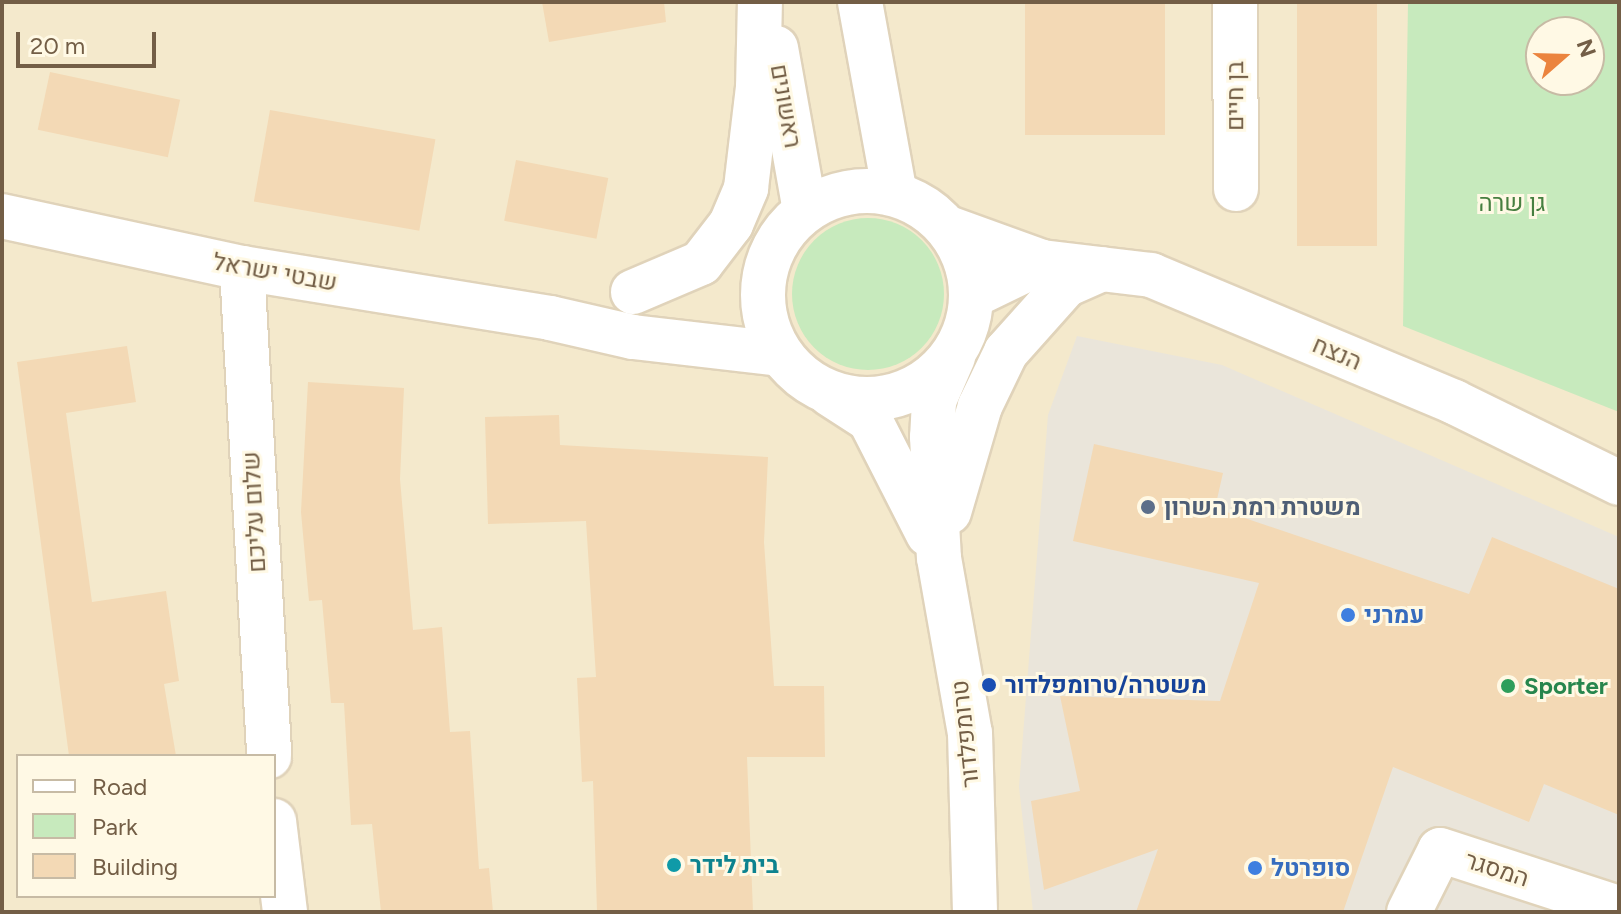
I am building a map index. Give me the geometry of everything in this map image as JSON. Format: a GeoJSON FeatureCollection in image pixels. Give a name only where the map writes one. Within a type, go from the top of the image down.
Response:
{"type":"FeatureCollection","features":[{"type":"Feature","properties":{"kind":"street"},"geometry":{"type":"LineString","coordinates":[[633,292],[701,263],[731,224],[746,188],[758,88],[760,2]]}},
{"type":"Feature","properties":{"kind":"street","name":"ראשונים"},"geometry":{"type":"LineString","coordinates":[[768,2],[805,210]]}},
{"type":"Feature","properties":{"kind":"street"},"geometry":{"type":"LineString","coordinates":[[860,2],[895,194]]}},
{"type":"Feature","properties":{"kind":"street","name":"בן חיים"},"geometry":{"type":"LineString","coordinates":[[1235,2],[1236,189]]}},
{"type":"Feature","properties":{"kind":"street"},"geometry":{"type":"LineString","coordinates":[[859,190],[895,194],[920,204],[948,228],[966,260],[972,296],[969,321],[954,354],[928,381],[895,396],[863,400],[828,393],[797,373],[780,354],[765,320],[765,270],[771,251],[805,210],[859,190]]}},
{"type":"Feature","properties":{"kind":"street","name":"שבטי ישראל"},"geometry":{"type":"LineString","coordinates":[[2,216],[242,268],[550,318],[633,337],[780,354]]}},
{"type":"Feature","properties":{"kind":"street","name":"הנצח"},"geometry":{"type":"LineString","coordinates":[[948,228],[1042,262],[1151,275],[1454,402],[1619,483]]}},
{"type":"Feature","properties":{"kind":"street","name":"שבטי ישראל"},"geometry":{"type":"LineString","coordinates":[[550,318],[633,292],[731,271],[771,251]]}},
{"type":"Feature","properties":{"kind":"street"},"geometry":{"type":"LineString","coordinates":[[972,296],[1042,262]]}},
{"type":"Feature","properties":{"kind":"street","name":"שלום עליכם"},"geometry":{"type":"LineString","coordinates":[[242,268],[269,754]]}},
{"type":"Feature","properties":{"kind":"street"},"geometry":{"type":"LineString","coordinates":[[939,558],[980,406],[1006,352],[1066,285],[1102,269]]}},
{"type":"Feature","properties":{"kind":"street","name":"טרומפלדור"},"geometry":{"type":"LineString","coordinates":[[954,354],[934,401],[939,558],[970,733],[975,912]]}},
{"type":"Feature","properties":{"kind":"street","name":"טרומפלדור"},"geometry":{"type":"LineString","coordinates":[[828,393],[870,420],[891,453],[939,558]]}},
{"type":"Feature","properties":{"kind":"street"},"geometry":{"type":"LineString","coordinates":[[276,838],[285,912]]}},
{"type":"Feature","properties":{"kind":"street","name":"המסגר"},"geometry":{"type":"LineString","coordinates":[[1409,912],[1440,850],[1619,908]]}},
{"type":"Feature","properties":{"kind":"shaded area"},"geometry":{"type":"Polygon","coordinates":[[[2,2],[1619,2],[1619,912],[2,912],[2,2]]]}},
{"type":"Feature","properties":{"kind":"shaded area"},"geometry":{"type":"Polygon","coordinates":[[[1077,336],[1222,365],[1619,537],[1619,912],[1033,912],[1019,787],[1048,415],[1077,336]]]}},
{"type":"Feature","properties":{"kind":"green space","name":"גן שרה"},"geometry":{"type":"Polygon","coordinates":[[[1408,2],[1619,2],[1619,412],[1403,326],[1408,2]]]}},
{"type":"Feature","properties":{"kind":"green space"},"geometry":{"type":"Polygon","coordinates":[[[868,218],[897,224],[922,240],[938,265],[944,294],[938,323],[922,348],[897,364],[868,370],[839,364],[814,348],[798,323],[792,294],[798,265],[814,240],[839,224],[868,218]]]}},
{"type":"Feature","properties":{"kind":"building"},"geometry":{"type":"Polygon","coordinates":[[[542,2],[664,2],[666,22],[549,42],[542,2]]]}},
{"type":"Feature","properties":{"kind":"building"},"geometry":{"type":"Polygon","coordinates":[[[1025,2],[1165,2],[1165,135],[1025,135],[1025,2]]]}},
{"type":"Feature","properties":{"kind":"building"},"geometry":{"type":"Polygon","coordinates":[[[1297,2],[1377,2],[1377,246],[1297,246],[1297,2]]]}},
{"type":"Feature","properties":{"kind":"building"},"geometry":{"type":"Polygon","coordinates":[[[50,72],[180,100],[168,157],[38,130],[50,72]]]}},
{"type":"Feature","properties":{"kind":"building"},"geometry":{"type":"Polygon","coordinates":[[[270,110],[435,139],[419,231],[254,202],[270,110]]]}},
{"type":"Feature","properties":{"kind":"building"},"geometry":{"type":"Polygon","coordinates":[[[516,160],[608,178],[596,239],[504,221],[516,160]]]}},
{"type":"Feature","properties":{"kind":"building"},"geometry":{"type":"Polygon","coordinates":[[[127,346],[136,402],[66,413],[92,602],[166,591],[179,681],[164,684],[176,754],[69,754],[17,362],[127,346]]]}},
{"type":"Feature","properties":{"kind":"building"},"geometry":{"type":"Polygon","coordinates":[[[308,382],[404,388],[400,479],[413,630],[442,627],[450,732],[470,731],[479,869],[489,868],[493,912],[381,912],[372,824],[351,825],[344,703],[331,703],[322,600],[309,601],[301,512],[308,382]]]}},
{"type":"Feature","properties":{"kind":"building"},"geometry":{"type":"Polygon","coordinates":[[[559,415],[560,445],[768,457],[764,542],[774,686],[824,686],[825,757],[747,757],[753,912],[597,912],[593,781],[582,782],[577,678],[596,677],[586,521],[488,524],[485,417],[559,415]]]}},
{"type":"Feature","properties":{"kind":"building"},"geometry":{"type":"Polygon","coordinates":[[[1094,444],[1223,473],[1215,508],[1469,594],[1492,537],[1619,589],[1619,815],[1544,784],[1529,822],[1393,767],[1343,912],[1136,912],[1158,849],[1044,890],[1031,801],[1080,791],[1060,696],[1220,701],[1259,583],[1073,541],[1094,444]]]}},
{"type":"Feature","properties":{"kind":"place","name":"משטרת רמת השרון"},"geometry":{"type":"Point","coordinates":[1148,507]}},
{"type":"Feature","properties":{"kind":"place","name":"עמרני"},"geometry":{"type":"Point","coordinates":[1348,615]}},
{"type":"Feature","properties":{"kind":"place","name":"משטרה/טרומפלדור"},"geometry":{"type":"Point","coordinates":[989,685]}},
{"type":"Feature","properties":{"kind":"place","name":"Sporter"},"geometry":{"type":"Point","coordinates":[1508,686]}},
{"type":"Feature","properties":{"kind":"place","name":"בית לידר"},"geometry":{"type":"Point","coordinates":[674,865]}},
{"type":"Feature","properties":{"kind":"place","name":"סופרטל"},"geometry":{"type":"Point","coordinates":[1255,868]}}]}
